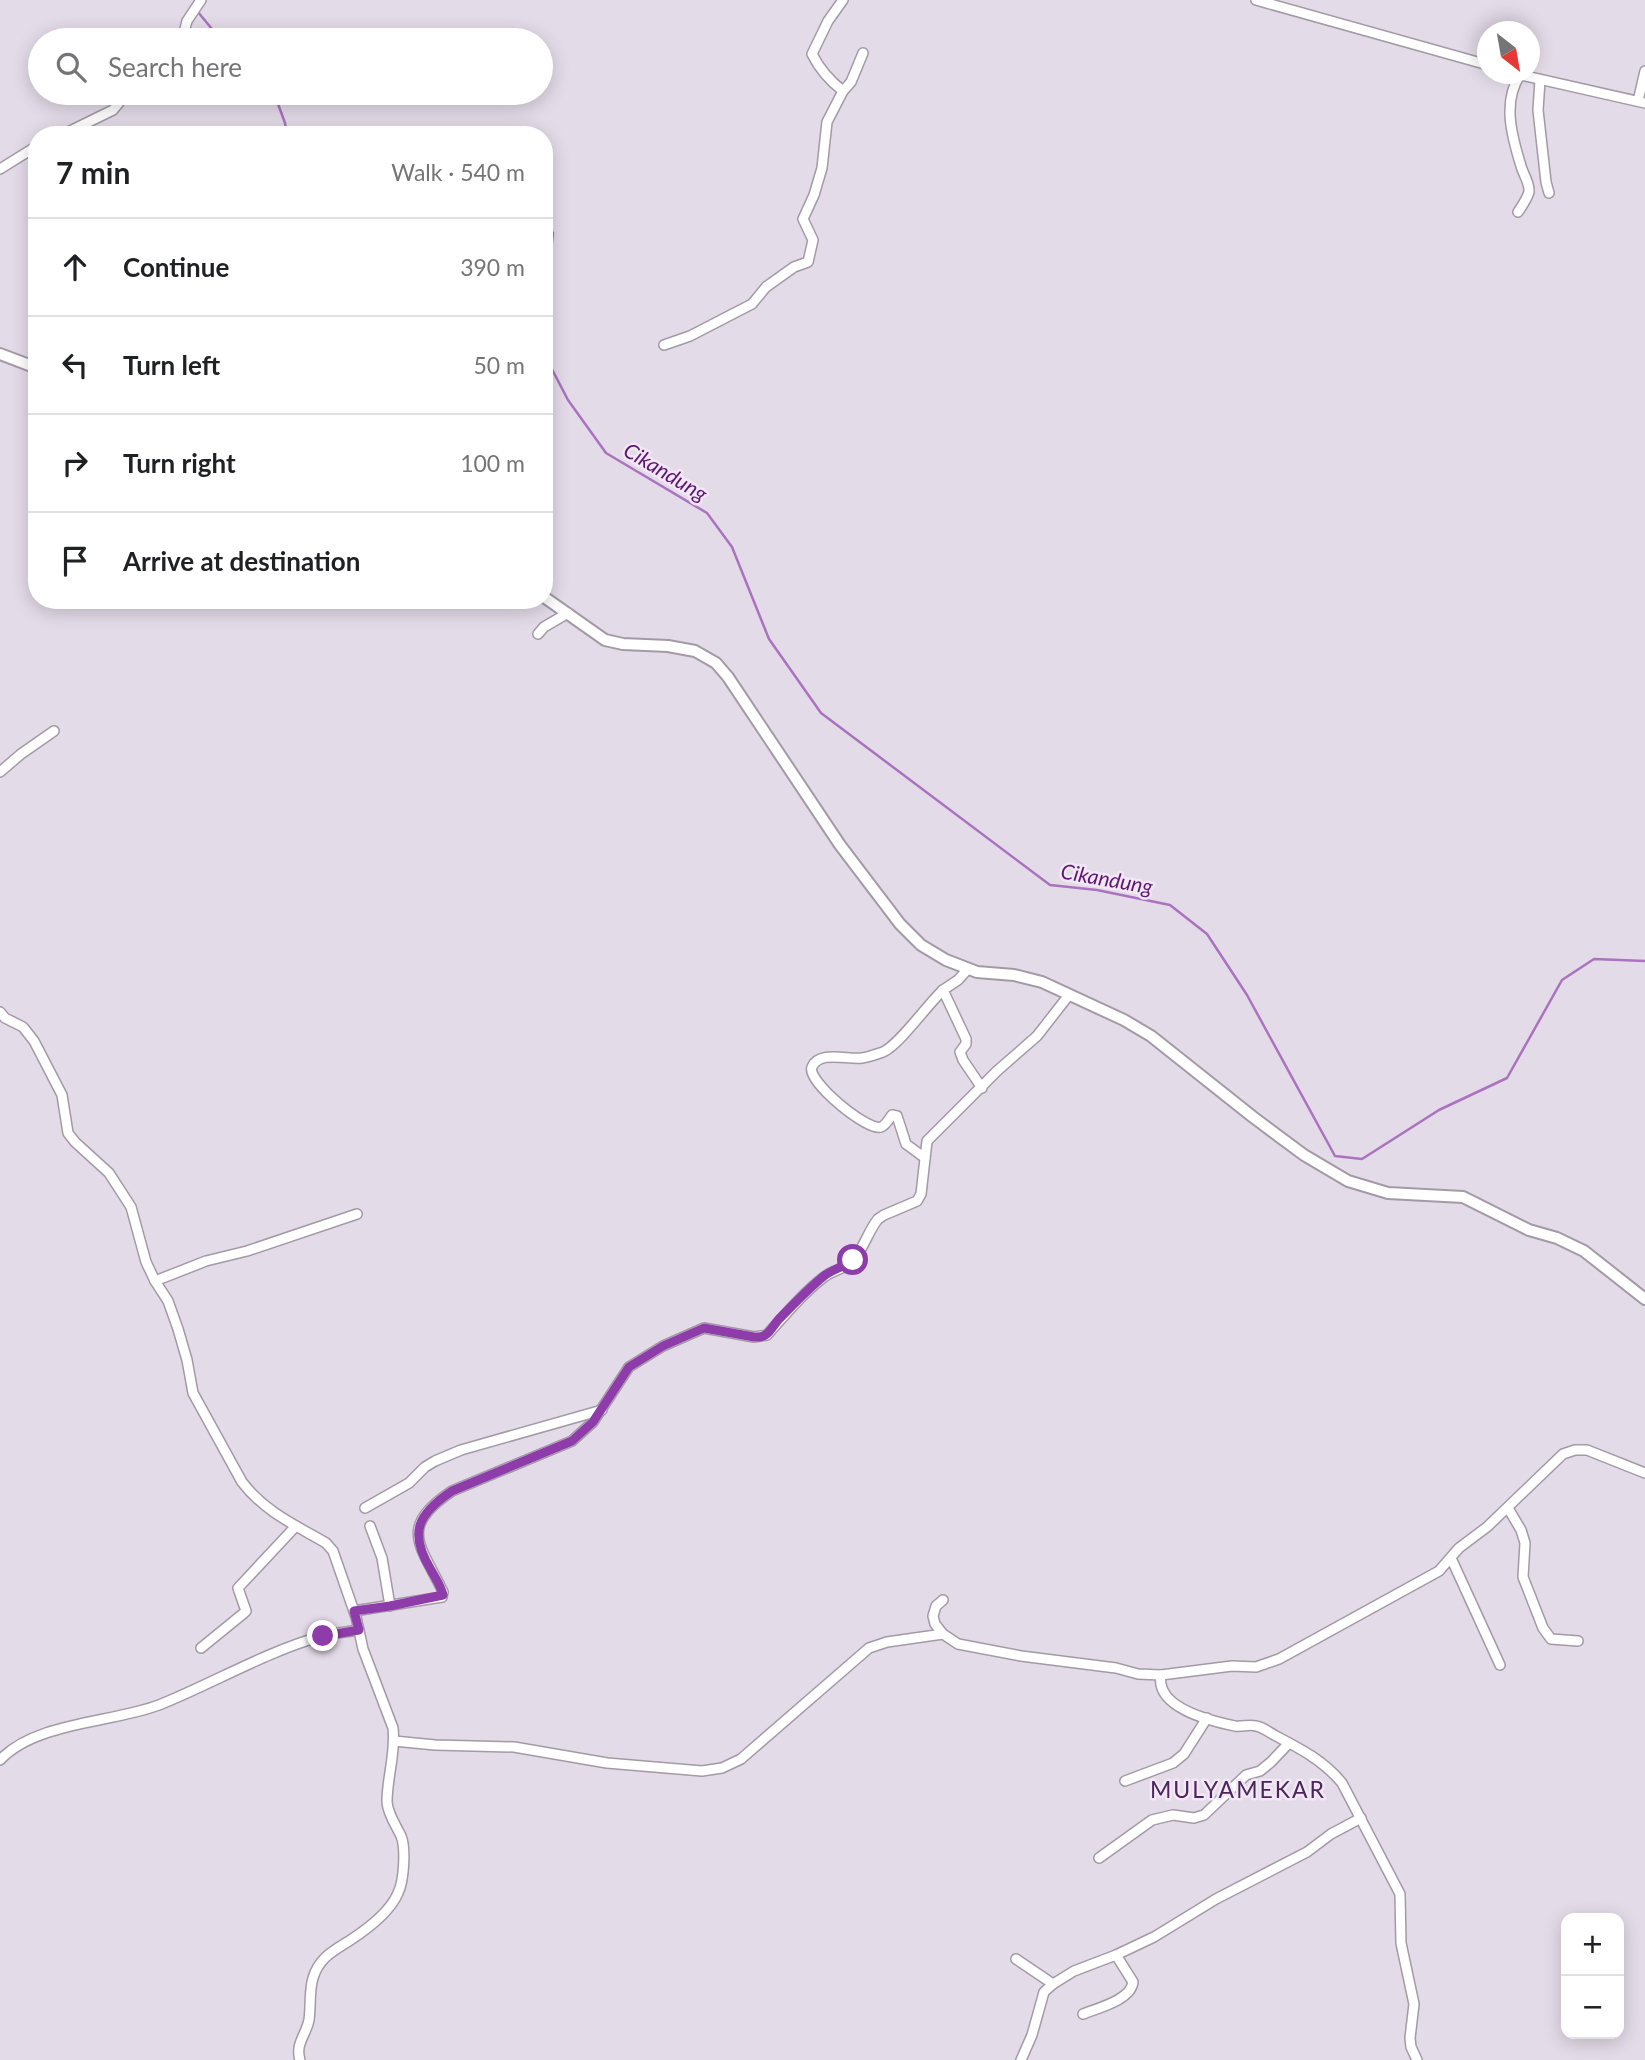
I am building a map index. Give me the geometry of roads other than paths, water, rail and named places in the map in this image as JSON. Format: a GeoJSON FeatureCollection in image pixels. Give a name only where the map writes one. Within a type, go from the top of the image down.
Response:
{"type":"FeatureCollection","features":[{"type":"Feature","properties":{"kind":"street"},"geometry":{"type":"LineString","coordinates":[[185,28],[201,0]]}},
{"type":"Feature","properties":{"kind":"street"},"geometry":{"type":"LineString","coordinates":[[843,0],[812,54],[818,65],[843,91]]}},
{"type":"Feature","properties":{"kind":"street"},"geometry":{"type":"LineString","coordinates":[[1256,0],[1477,62]]}},
{"type":"Feature","properties":{"kind":"street"},"geometry":{"type":"LineString","coordinates":[[664,345],[690,336],[752,304],[766,287],[794,267],[808,262],[813,240],[803,219],[822,168],[827,122],[843,91],[851,82],[863,53]]}},
{"type":"Feature","properties":{"kind":"street"},"geometry":{"type":"LineString","coordinates":[[1540,80],[1641,102],[1645,71]]}},
{"type":"Feature","properties":{"kind":"street"},"geometry":{"type":"LineString","coordinates":[[1514,84],[1511,127],[1529,193],[1518,212]]}},
{"type":"Feature","properties":{"kind":"street"},"geometry":{"type":"LineString","coordinates":[[1540,84],[1538,110],[1549,193]]}},
{"type":"Feature","properties":{"kind":"street"},"geometry":{"type":"LineString","coordinates":[[80,126],[113,110],[117,105]]}},
{"type":"Feature","properties":{"kind":"street"},"geometry":{"type":"LineString","coordinates":[[0,169],[28,152]]}},
{"type":"Feature","properties":{"kind":"street"},"geometry":{"type":"LineString","coordinates":[[0,354],[28,365]]}},
{"type":"Feature","properties":{"kind":"street"},"geometry":{"type":"LineString","coordinates":[[553,603],[605,640],[695,651],[716,663],[840,845],[900,924],[921,945],[946,960],[977,972],[1032,979],[1124,1020],[1151,1036],[1304,1155],[1348,1181],[1388,1193],[1463,1197],[1529,1230],[1557,1238],[1584,1251],[1645,1299]]}},
{"type":"Feature","properties":{"kind":"street"},"geometry":{"type":"LineString","coordinates":[[538,634],[544,627],[568,613]]}},
{"type":"Feature","properties":{"kind":"street"},"geometry":{"type":"LineString","coordinates":[[0,772],[54,732]]}},
{"type":"Feature","properties":{"kind":"street"},"geometry":{"type":"LineString","coordinates":[[925,1158],[906,1144],[898,1116],[892,1115],[879,1128],[868,1124],[829,1096],[811,1075],[810,1070],[815,1061],[825,1058],[862,1058],[886,1051],[943,990],[968,969]]}},
{"type":"Feature","properties":{"kind":"street"},"geometry":{"type":"LineString","coordinates":[[943,990],[967,1041],[960,1052],[962,1060],[982,1088]]}},
{"type":"Feature","properties":{"kind":"street"},"geometry":{"type":"LineString","coordinates":[[354,1611],[443,1595],[422,1553],[418,1536],[420,1521],[432,1505],[452,1491],[572,1441],[593,1422],[629,1367],[697,1329],[754,1337],[767,1335],[812,1287],[826,1275],[853,1260],[878,1219],[917,1201],[927,1141],[997,1071],[1037,1036],[1069,995]]}},
{"type":"Feature","properties":{"kind":"street"},"geometry":{"type":"LineString","coordinates":[[0,1012],[5,1018],[23,1027],[34,1041],[62,1095],[68,1133],[109,1173],[131,1207],[140,1244],[155,1281],[169,1301],[187,1360],[193,1392],[235,1470],[251,1493],[271,1512],[326,1543],[333,1551],[354,1611],[363,1648],[393,1728],[387,1804],[402,1838],[405,1852],[402,1884],[397,1896],[372,1925],[333,1950],[318,1968],[313,1979],[307,2030],[298,2045],[300,2060]]}},
{"type":"Feature","properties":{"kind":"street"},"geometry":{"type":"LineString","coordinates":[[155,1281],[206,1261],[247,1251],[357,1214]]}},
{"type":"Feature","properties":{"kind":"street"},"geometry":{"type":"LineString","coordinates":[[365,1508],[403,1487],[435,1461],[461,1450],[602,1410]]}},
{"type":"Feature","properties":{"kind":"street"},"geometry":{"type":"LineString","coordinates":[[943,1600],[936,1606],[933,1616],[935,1624],[943,1634],[958,1644],[1021,1656],[1116,1668],[1138,1674],[1161,1675],[1232,1666],[1256,1667],[1279,1659],[1439,1571],[1460,1548],[1508,1508],[1563,1454],[1587,1450],[1645,1473]]}},
{"type":"Feature","properties":{"kind":"street"},"geometry":{"type":"LineString","coordinates":[[1508,1508],[1525,1543],[1523,1577],[1543,1629],[1551,1639],[1578,1641]]}},
{"type":"Feature","properties":{"kind":"street"},"geometry":{"type":"LineString","coordinates":[[201,1648],[246,1611],[238,1588],[296,1526]]}},
{"type":"Feature","properties":{"kind":"street"},"geometry":{"type":"LineString","coordinates":[[370,1526],[382,1558],[390,1606]]}},
{"type":"Feature","properties":{"kind":"street"},"geometry":{"type":"LineString","coordinates":[[1451,1558],[1500,1665]]}},
{"type":"Feature","properties":{"kind":"street"},"geometry":{"type":"LineString","coordinates":[[0,1760],[18,1744],[27,1740],[158,1705],[275,1652],[323,1636],[359,1630]]}},
{"type":"Feature","properties":{"kind":"street"},"geometry":{"type":"LineString","coordinates":[[394,1741],[514,1747],[607,1763],[702,1772],[722,1768],[741,1759],[869,1648],[887,1642],[943,1634]]}},
{"type":"Feature","properties":{"kind":"street"},"geometry":{"type":"LineString","coordinates":[[1161,1675],[1161,1688],[1170,1700],[1186,1712],[1238,1727],[1255,1725],[1330,1769],[1342,1783],[1399,1894],[1401,1943],[1414,2004],[1409,2038],[1417,2060]]}},
{"type":"Feature","properties":{"kind":"street"},"geometry":{"type":"LineString","coordinates":[[1125,1781],[1173,1763],[1184,1754],[1207,1718]]}},
{"type":"Feature","properties":{"kind":"street"},"geometry":{"type":"LineString","coordinates":[[1099,1858],[1152,1820],[1173,1815],[1194,1818],[1204,1815],[1247,1775],[1271,1762],[1289,1743]]}},
{"type":"Feature","properties":{"kind":"street"},"geometry":{"type":"LineString","coordinates":[[1021,2060],[1032,2035],[1044,1992],[1053,1983],[1074,1971],[1154,1937],[1216,1899],[1307,1852],[1361,1818]]}},
{"type":"Feature","properties":{"kind":"street"},"geometry":{"type":"LineString","coordinates":[[1083,2014],[1116,2000],[1130,1992],[1133,1987],[1133,1982],[1116,1955]]}},
{"type":"Feature","properties":{"kind":"street"},"geometry":{"type":"LineString","coordinates":[[1016,1959],[1053,1983]]}},
{"type":"Feature","properties":{"kind":"waterway","name":"Cikandung"},"geometry":{"type":"LineString","coordinates":[[198,12],[211,28]]}},
{"type":"Feature","properties":{"kind":"waterway","name":"Cikandung"},"geometry":{"type":"LineString","coordinates":[[278,105],[286,126]]}},
{"type":"Feature","properties":{"kind":"waterway","name":"Cikandung"},"geometry":{"type":"LineString","coordinates":[[553,371],[568,400],[606,453],[707,513],[732,547],[769,639],[821,713],[1050,885],[1097,890],[1170,905],[1207,934],[1247,995],[1335,1156],[1362,1159],[1439,1110],[1507,1078],[1562,980],[1594,959],[1645,961]]}},
{"type":"Feature","properties":{"kind":"district","name":"MULYAMEKAR"},"geometry":{"type":"Point","coordinates":[1238,1789]}}]}
